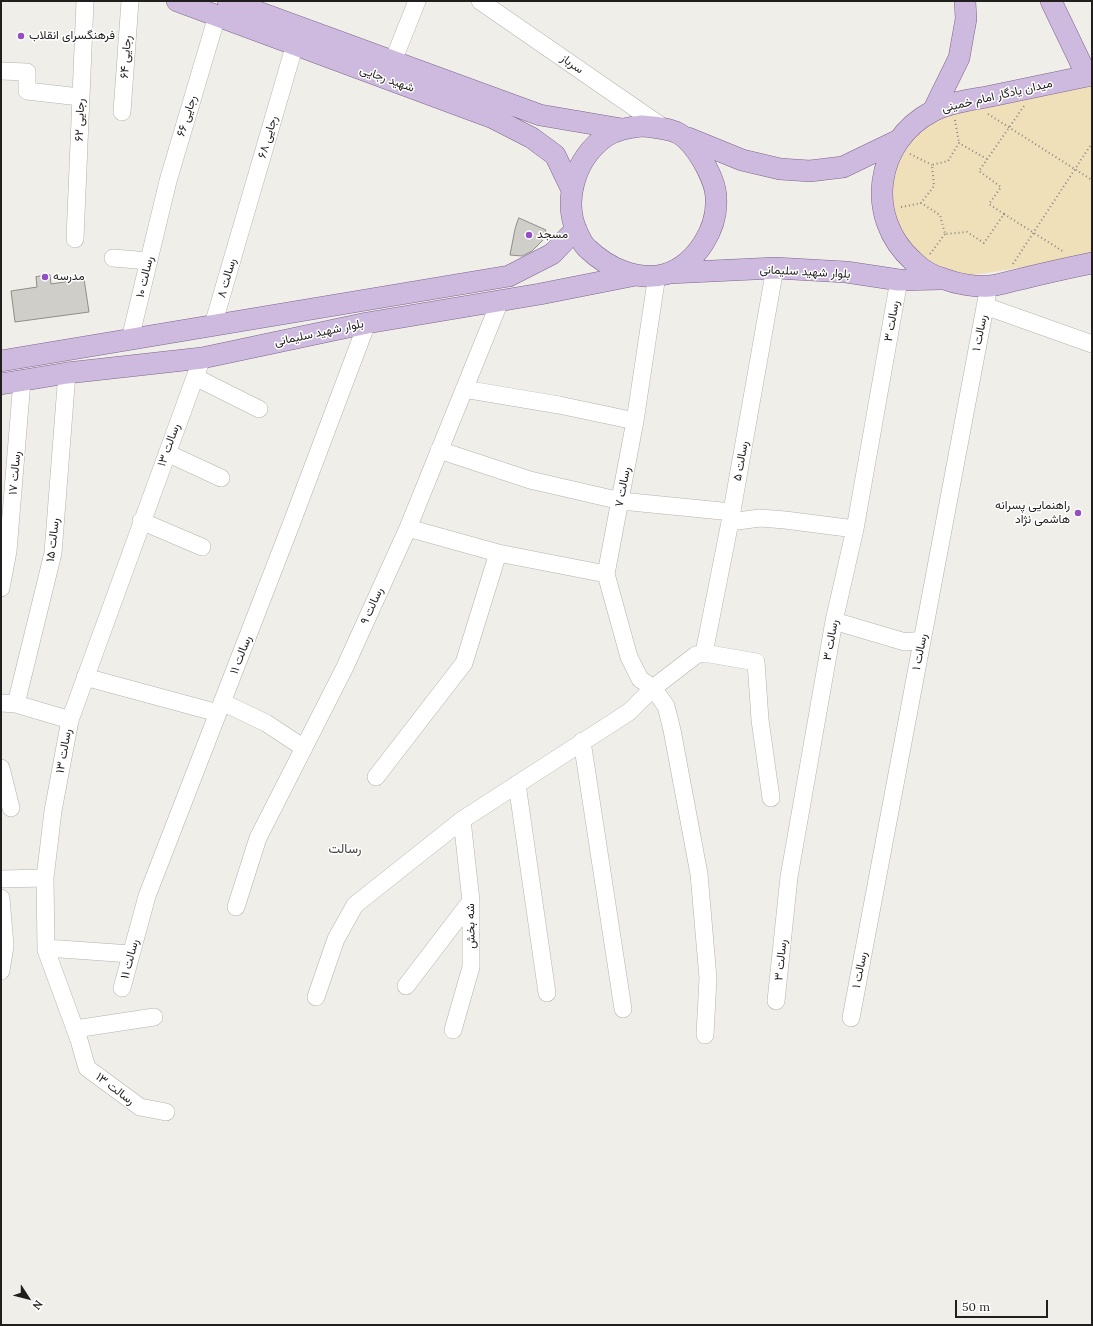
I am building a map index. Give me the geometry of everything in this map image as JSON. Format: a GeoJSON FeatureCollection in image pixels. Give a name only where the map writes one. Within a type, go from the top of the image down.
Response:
{"type":"FeatureCollection","features":[{"type":"Feature","properties":{"kind":"main road","name":"شهید رجایی"},"geometry":{"type":"LineString","coordinates":[[177,1],[223,8],[392,61],[540,115],[622,129]]}},
{"type":"Feature","properties":{"kind":"main road"},"geometry":{"type":"LineString","coordinates":[[933,110],[959,58],[966,19],[965,1]]}},
{"type":"Feature","properties":{"kind":"main road"},"geometry":{"type":"LineString","coordinates":[[1050,1],[1089,76]]}},
{"type":"Feature","properties":{"kind":"main road","name":"شهید رجایی"},"geometry":{"type":"LineString","coordinates":[[223,8],[295,44],[494,118],[526,135],[555,155],[572,190]]}},
{"type":"Feature","properties":{"kind":"main road","name":"میدان یادگار امام خمینی"},"geometry":{"type":"LineString","coordinates":[[1089,76],[956,103],[933,110],[913,124],[901,146],[887,163],[882,186],[883,210],[890,233],[904,253],[921,269],[943,279],[966,284],[989,286],[1092,263]]}},
{"type":"Feature","properties":{"kind":"main road"},"geometry":{"type":"LineString","coordinates":[[688,138],[710,174],[716,198],[714,220],[705,241],[697,253],[683,264],[653,274],[616,269],[599,260],[584,246],[576,228],[570,210],[572,190],[577,171],[589,152],[605,137],[622,129],[642,126],[664,128],[742,160],[780,169],[810,171],[843,167],[901,146]]}},
{"type":"Feature","properties":{"kind":"main road","name":"بلوار شهید سلیمانی"},"geometry":{"type":"LineString","coordinates":[[1,361],[510,276],[552,254],[576,228]]}},
{"type":"Feature","properties":{"kind":"main road","name":"بلوار شهید سلیمانی"},"geometry":{"type":"LineString","coordinates":[[1,384],[67,373],[198,367],[367,323],[653,274],[775,268],[846,272],[899,280],[943,279]]}},
{"type":"Feature","properties":{"kind":"street","name":"رجایی ۶۲"},"geometry":{"type":"LineString","coordinates":[[74,239],[85,1]]}},
{"type":"Feature","properties":{"kind":"street","name":"رجایی ۶۴"},"geometry":{"type":"LineString","coordinates":[[122,112],[130,1]]}},
{"type":"Feature","properties":{"kind":"street"},"geometry":{"type":"LineString","coordinates":[[392,61],[418,1]]}},
{"type":"Feature","properties":{"kind":"street","name":"سرباز"},"geometry":{"type":"LineString","coordinates":[[480,1],[664,128]]}},
{"type":"Feature","properties":{"kind":"street","name":"رجایی ۶۶"},"geometry":{"type":"LineString","coordinates":[[159,216],[168,181],[223,8]]}},
{"type":"Feature","properties":{"kind":"street","name":"رجایی ۶۸"},"geometry":{"type":"LineString","coordinates":[[241,230],[295,44]]}},
{"type":"Feature","properties":{"kind":"street"},"geometry":{"type":"LineString","coordinates":[[1,71],[27,72],[27,91],[80,97]]}},
{"type":"Feature","properties":{"kind":"street","name":"رسالت ۱۰"},"geometry":{"type":"LineString","coordinates":[[130,339],[159,216]]}},
{"type":"Feature","properties":{"kind":"street","name":"رسالت ۸"},"geometry":{"type":"LineString","coordinates":[[213,325],[241,230]]}},
{"type":"Feature","properties":{"kind":"street"},"geometry":{"type":"LineString","coordinates":[[113,258],[149,261]]}},
{"type":"Feature","properties":{"kind":"street","name":"رسالت ۵"},"geometry":{"type":"LineString","coordinates":[[704,653],[731,517],[775,268]]}},
{"type":"Feature","properties":{"kind":"street","name":"رسالت ۷"},"geometry":{"type":"LineString","coordinates":[[653,274],[635,421],[606,574],[629,657],[640,679],[653,688],[666,706],[699,874],[708,978],[705,1035]]}},
{"type":"Feature","properties":{"kind":"street","name":"رسالت ۳"},"geometry":{"type":"LineString","coordinates":[[776,1001],[789,877],[834,621],[855,529],[899,280]]}},
{"type":"Feature","properties":{"kind":"street","name":"رسالت ۱"},"geometry":{"type":"LineString","coordinates":[[851,1018],[989,286]]}},
{"type":"Feature","properties":{"kind":"street","name":"رسالت ۹"},"geometry":{"type":"LineString","coordinates":[[236,907],[258,838],[345,668],[408,528],[500,301]]}},
{"type":"Feature","properties":{"kind":"street"},"geometry":{"type":"LineString","coordinates":[[985,306],[1092,344]]}},
{"type":"Feature","properties":{"kind":"street","name":"رسالت ۱۱"},"geometry":{"type":"LineString","coordinates":[[122,988],[147,896],[367,323]]}},
{"type":"Feature","properties":{"kind":"street"},"geometry":{"type":"LineString","coordinates":[[198,367],[259,409]]}},
{"type":"Feature","properties":{"kind":"street","name":"رسالت ۱۳"},"geometry":{"type":"LineString","coordinates":[[166,1112],[140,1107],[87,1068],[75,1029],[46,948],[45,878],[53,811],[70,720],[198,367]]}},
{"type":"Feature","properties":{"kind":"street","name":"رسالت ۱۵"},"geometry":{"type":"LineString","coordinates":[[9,703],[53,553],[67,373]]}},
{"type":"Feature","properties":{"kind":"street","name":"رسالت ۱۷"},"geometry":{"type":"LineString","coordinates":[[1,588],[8,551],[22,381]]}},
{"type":"Feature","properties":{"kind":"street"},"geometry":{"type":"LineString","coordinates":[[464,389],[559,405],[635,421]]}},
{"type":"Feature","properties":{"kind":"street"},"geometry":{"type":"LineString","coordinates":[[439,450],[530,480],[620,501],[731,517],[785,520],[855,529]]}},
{"type":"Feature","properties":{"kind":"street"},"geometry":{"type":"LineString","coordinates":[[167,453],[221,478]]}},
{"type":"Feature","properties":{"kind":"street"},"geometry":{"type":"LineString","coordinates":[[141,521],[202,547]]}},
{"type":"Feature","properties":{"kind":"street"},"geometry":{"type":"LineString","coordinates":[[408,528],[498,553],[606,574]]}},
{"type":"Feature","properties":{"kind":"street"},"geometry":{"type":"LineString","coordinates":[[376,777],[464,663],[498,553]]}},
{"type":"Feature","properties":{"kind":"street"},"geometry":{"type":"LineString","coordinates":[[834,621],[905,642],[922,640]]}},
{"type":"Feature","properties":{"kind":"street"},"geometry":{"type":"LineString","coordinates":[[316,997],[336,939],[355,905],[462,820],[629,712],[653,688],[696,655],[704,653],[756,662],[760,720],[771,798]]}},
{"type":"Feature","properties":{"kind":"street"},"geometry":{"type":"LineString","coordinates":[[85,677],[220,708],[266,723],[304,748]]}},
{"type":"Feature","properties":{"kind":"street"},"geometry":{"type":"LineString","coordinates":[[9,703],[70,720]]}},
{"type":"Feature","properties":{"kind":"street"},"geometry":{"type":"LineString","coordinates":[[582,741],[623,1009]]}},
{"type":"Feature","properties":{"kind":"street"},"geometry":{"type":"LineString","coordinates":[[1,768],[11,808]]}},
{"type":"Feature","properties":{"kind":"street"},"geometry":{"type":"LineString","coordinates":[[517,784],[547,993]]}},
{"type":"Feature","properties":{"kind":"street","name":"شه بخش"},"geometry":{"type":"LineString","coordinates":[[453,1030],[471,967],[471,902],[462,820]]}},
{"type":"Feature","properties":{"kind":"street"},"geometry":{"type":"LineString","coordinates":[[1,879],[45,878]]}},
{"type":"Feature","properties":{"kind":"street"},"geometry":{"type":"LineString","coordinates":[[1,898],[3,943],[1,972]]}},
{"type":"Feature","properties":{"kind":"street"},"geometry":{"type":"LineString","coordinates":[[406,986],[471,902]]}},
{"type":"Feature","properties":{"kind":"street"},"geometry":{"type":"LineString","coordinates":[[46,948],[131,954]]}},
{"type":"Feature","properties":{"kind":"street"},"geometry":{"type":"LineString","coordinates":[[75,1029],[154,1017]]}},
{"type":"Feature","properties":{"kind":"path"},"geometry":{"type":"LineString","coordinates":[[1025,105],[978,171],[1001,187],[989,204],[1069,255],[1061,257]]}},
{"type":"Feature","properties":{"kind":"path"},"geometry":{"type":"LineString","coordinates":[[985,112],[1092,180]]}},
{"type":"Feature","properties":{"kind":"path"},"geometry":{"type":"LineString","coordinates":[[901,146],[932,165],[948,161],[960,143],[954,115]]}},
{"type":"Feature","properties":{"kind":"path"},"geometry":{"type":"LineString","coordinates":[[960,143],[986,159]]}},
{"type":"Feature","properties":{"kind":"path"},"geometry":{"type":"LineString","coordinates":[[1019,265],[1012,266],[1092,143]]}},
{"type":"Feature","properties":{"kind":"path"},"geometry":{"type":"LineString","coordinates":[[899,207],[921,203],[934,186],[932,165]]}},
{"type":"Feature","properties":{"kind":"path"},"geometry":{"type":"LineString","coordinates":[[921,203],[940,216],[945,234]]}},
{"type":"Feature","properties":{"kind":"path"},"geometry":{"type":"LineString","coordinates":[[928,256],[945,234],[967,232],[984,243],[1004,214]]}},
{"type":"Feature","properties":{"kind":"path"},"geometry":{"type":"LineString","coordinates":[[925,255],[934,259]]}},
{"type":"Feature","properties":{"kind":"shaded area"},"geometry":{"type":"Polygon","coordinates":[[[1092,84],[1092,254],[972,275],[941,268],[927,261],[897,234],[889,177],[911,137],[945,114],[1092,84]]]}},
{"type":"Feature","properties":{"kind":"building","name":"مسجد"},"geometry":{"type":"Polygon","coordinates":[[[519,218],[546,230],[543,240],[532,251],[522,256],[510,255],[515,229],[519,218]]]}},
{"type":"Feature","properties":{"kind":"building"},"geometry":{"type":"Polygon","coordinates":[[[50,275],[51,284],[84,279],[89,312],[15,322],[11,291],[37,287],[36,277],[50,275]]]}},
{"type":"Feature","properties":{"kind":"place","name":"فرهنگسرای انقلاب"},"geometry":{"type":"Point","coordinates":[21,36]}},
{"type":"Feature","properties":{"kind":"place","name":"مسجد"},"geometry":{"type":"Point","coordinates":[529,235]}},
{"type":"Feature","properties":{"kind":"place","name":"مدرسه"},"geometry":{"type":"Point","coordinates":[45,277]}},
{"type":"Feature","properties":{"kind":"place","name":"راهنمایی پسرانه هاشمی نژاد"},"geometry":{"type":"Point","coordinates":[1078,513]}},
{"type":"Feature","properties":{"kind":"district","name":"رسالت"},"geometry":{"type":"Point","coordinates":[345,849]}}]}
